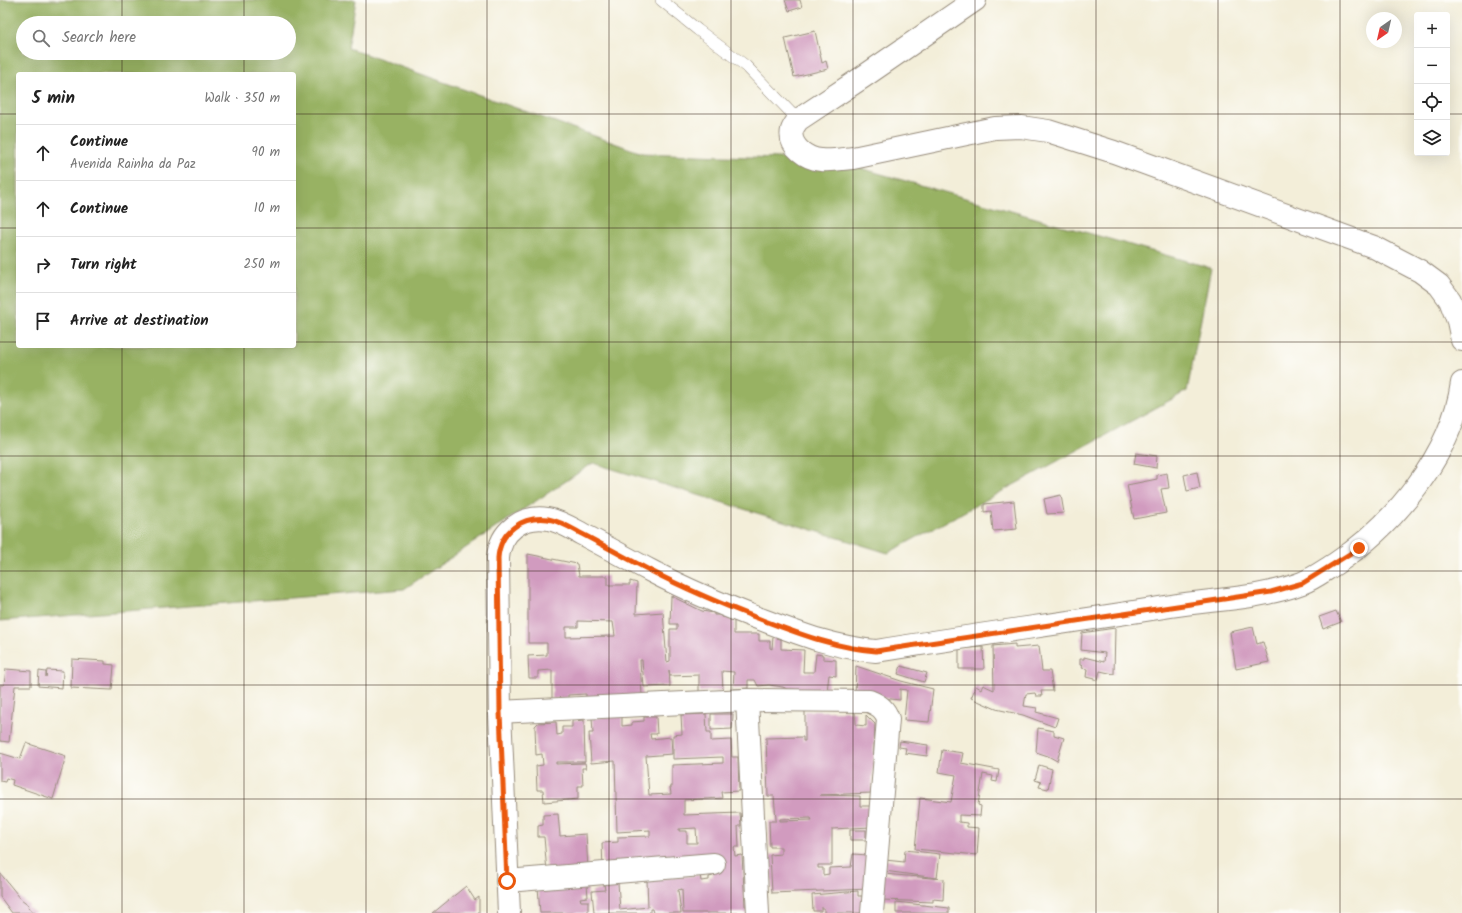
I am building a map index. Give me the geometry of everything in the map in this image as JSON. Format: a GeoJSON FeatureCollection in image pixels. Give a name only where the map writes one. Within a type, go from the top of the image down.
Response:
{"type":"FeatureCollection","features":[{"type":"Feature","properties":{"kind":"street"},"geometry":{"type":"LineString","coordinates":[[975,0],[798,120],[792,129],[791,136],[794,145],[804,154],[821,160],[853,158],[995,128],[1021,128],[1048,131],[1114,152],[1374,247],[1420,271],[1438,285],[1450,300],[1458,321],[1462,340]]}},
{"type":"Feature","properties":{"kind":"street"},"geometry":{"type":"LineString","coordinates":[[509,913],[500,712],[498,558],[500,544],[512,528],[522,522],[535,518],[550,519],[566,525],[651,571],[719,604],[811,639],[853,649],[876,651],[1271,592],[1303,583],[1359,548],[1405,502],[1431,462],[1450,428],[1459,402],[1462,382]]}},
{"type":"Feature","properties":{"kind":"street"},"geometry":{"type":"LineString","coordinates":[[500,712],[747,700],[869,701],[877,704],[886,713],[888,719],[872,913]]}},
{"type":"Feature","properties":{"kind":"street"},"geometry":{"type":"LineString","coordinates":[[747,700],[758,913]]}},
{"type":"Feature","properties":{"kind":"street"},"geometry":{"type":"LineString","coordinates":[[507,881],[714,864]]}},
{"type":"Feature","properties":{"kind":"lane"},"geometry":{"type":"LineString","coordinates":[[661,0],[746,66],[798,120]]}},
{"type":"Feature","properties":{"kind":"green space"},"geometry":{"type":"Polygon","coordinates":[[[0,0],[356,0],[348,48],[642,153],[832,160],[1211,268],[1187,391],[888,553],[593,463],[404,589],[0,621],[0,0]]]}},
{"type":"Feature","properties":{"kind":"building"},"geometry":{"type":"Polygon","coordinates":[[[785,0],[800,0],[802,7],[789,11],[785,0]]]}},
{"type":"Feature","properties":{"kind":"building"},"geometry":{"type":"Polygon","coordinates":[[[815,31],[822,63],[826,61],[828,69],[794,77],[785,38],[815,31]]]}},
{"type":"Feature","properties":{"kind":"building"},"geometry":{"type":"Polygon","coordinates":[[[1136,453],[1157,456],[1156,468],[1134,464],[1136,453]]]}},
{"type":"Feature","properties":{"kind":"building"},"geometry":{"type":"Polygon","coordinates":[[[1197,472],[1200,488],[1187,491],[1184,475],[1197,472]]]}},
{"type":"Feature","properties":{"kind":"building"},"geometry":{"type":"Polygon","coordinates":[[[1167,473],[1169,488],[1161,489],[1166,513],[1134,519],[1127,485],[1157,479],[1157,475],[1167,473]]]}},
{"type":"Feature","properties":{"kind":"building"},"geometry":{"type":"Polygon","coordinates":[[[1061,495],[1064,513],[1047,514],[1044,499],[1061,495]]]}},
{"type":"Feature","properties":{"kind":"building"},"geometry":{"type":"Polygon","coordinates":[[[1014,501],[1017,529],[993,531],[991,511],[984,512],[984,504],[1014,501]]]}},
{"type":"Feature","properties":{"kind":"building"},"geometry":{"type":"Polygon","coordinates":[[[528,554],[577,564],[579,576],[608,576],[608,585],[630,585],[630,581],[637,583],[636,614],[663,612],[667,662],[670,661],[670,629],[677,629],[677,624],[670,624],[671,596],[702,611],[714,613],[714,615],[721,615],[721,617],[730,617],[730,620],[734,620],[734,634],[759,634],[759,641],[770,641],[770,648],[772,649],[773,637],[781,639],[781,649],[804,650],[803,672],[814,672],[816,654],[823,655],[823,659],[836,660],[836,676],[829,675],[827,691],[787,689],[769,685],[758,686],[755,680],[748,680],[748,688],[733,689],[734,672],[722,671],[723,690],[699,692],[699,675],[670,676],[669,670],[670,686],[644,687],[642,660],[640,660],[642,696],[586,699],[586,694],[568,695],[568,698],[552,699],[552,670],[538,671],[538,678],[529,678],[528,656],[547,655],[547,643],[528,643],[528,554]],[[578,621],[578,627],[566,627],[566,637],[615,636],[613,622],[578,621]]]}},
{"type":"Feature","properties":{"kind":"building"},"geometry":{"type":"Polygon","coordinates":[[[1336,611],[1341,622],[1323,629],[1319,617],[1336,611]]]}},
{"type":"Feature","properties":{"kind":"building"},"geometry":{"type":"Polygon","coordinates":[[[1253,627],[1257,644],[1263,642],[1269,662],[1236,669],[1230,632],[1253,627]]]}},
{"type":"Feature","properties":{"kind":"building"},"geometry":{"type":"Polygon","coordinates":[[[1115,628],[1114,674],[1100,671],[1098,680],[1086,677],[1087,669],[1082,668],[1083,666],[1080,665],[1080,659],[1084,659],[1084,657],[1104,662],[1105,653],[1081,650],[1082,633],[1115,628]]]}},
{"type":"Feature","properties":{"kind":"building"},"geometry":{"type":"Polygon","coordinates":[[[1015,644],[1015,648],[1039,646],[1042,671],[1050,671],[1053,691],[1041,691],[1042,696],[1036,696],[1035,693],[1026,694],[1024,706],[1037,708],[1036,712],[1058,718],[1055,727],[1023,715],[996,709],[971,698],[976,686],[981,689],[983,685],[994,690],[993,646],[1015,644]]]}},
{"type":"Feature","properties":{"kind":"building"},"geometry":{"type":"Polygon","coordinates":[[[983,647],[984,669],[959,669],[959,649],[983,647]]]}},
{"type":"Feature","properties":{"kind":"building"},"geometry":{"type":"Polygon","coordinates":[[[72,659],[105,661],[105,664],[114,665],[112,690],[71,688],[72,659]]]}},
{"type":"Feature","properties":{"kind":"building"},"geometry":{"type":"Polygon","coordinates":[[[856,666],[901,681],[933,689],[929,722],[904,720],[907,690],[900,689],[900,700],[855,695],[856,666]]]}},
{"type":"Feature","properties":{"kind":"building"},"geometry":{"type":"Polygon","coordinates":[[[901,666],[927,673],[924,682],[898,674],[901,666]]]}},
{"type":"Feature","properties":{"kind":"building"},"geometry":{"type":"Polygon","coordinates":[[[6,669],[31,671],[31,686],[15,686],[9,742],[0,741],[0,685],[4,685],[6,669]]]}},
{"type":"Feature","properties":{"kind":"building"},"geometry":{"type":"Polygon","coordinates":[[[47,670],[63,671],[62,688],[38,686],[39,671],[46,672],[46,677],[47,670]]]}},
{"type":"Feature","properties":{"kind":"building"},"geometry":{"type":"Polygon","coordinates":[[[805,711],[855,711],[856,725],[866,726],[866,715],[875,724],[872,793],[820,795],[860,796],[860,806],[872,806],[871,827],[832,829],[832,865],[818,865],[818,868],[823,868],[823,875],[829,874],[829,868],[851,867],[853,854],[868,855],[869,889],[772,893],[770,855],[781,854],[781,847],[770,847],[769,821],[776,821],[776,819],[774,796],[768,796],[766,738],[803,737],[803,741],[805,741],[805,711]],[[811,818],[780,819],[780,821],[812,820],[811,818]]]}},
{"type":"Feature","properties":{"kind":"building"},"geometry":{"type":"Polygon","coordinates":[[[706,714],[707,732],[711,732],[711,741],[731,740],[732,757],[738,757],[739,791],[721,792],[722,798],[684,800],[684,815],[740,813],[741,826],[738,826],[739,847],[734,847],[735,856],[742,855],[745,906],[747,906],[748,913],[683,913],[682,889],[678,890],[681,913],[653,913],[652,909],[650,909],[650,913],[594,913],[592,891],[605,890],[604,884],[618,883],[620,910],[648,907],[647,880],[700,875],[701,881],[709,880],[709,877],[713,876],[712,862],[603,869],[602,843],[618,842],[618,837],[650,836],[650,830],[617,832],[615,761],[591,763],[589,733],[593,733],[592,718],[622,716],[622,726],[632,725],[632,722],[644,721],[644,717],[656,717],[657,734],[650,734],[651,739],[671,737],[672,754],[646,756],[649,795],[671,794],[670,787],[672,787],[672,765],[723,763],[723,757],[673,759],[673,735],[682,734],[681,715],[706,714]],[[696,828],[679,829],[679,831],[687,831],[687,843],[697,843],[696,828]]]}},
{"type":"Feature","properties":{"kind":"building"},"geometry":{"type":"Polygon","coordinates":[[[711,714],[733,714],[732,729],[711,730],[711,714]]]}},
{"type":"Feature","properties":{"kind":"building"},"geometry":{"type":"Polygon","coordinates":[[[584,720],[585,762],[556,762],[556,764],[585,763],[586,768],[582,768],[583,786],[578,786],[578,799],[544,802],[543,790],[537,790],[536,766],[543,765],[542,754],[536,755],[535,726],[538,723],[556,722],[557,735],[562,734],[562,727],[572,727],[572,721],[584,720]]]}},
{"type":"Feature","properties":{"kind":"building"},"geometry":{"type":"Polygon","coordinates":[[[1038,728],[1054,731],[1054,735],[1064,738],[1057,761],[1036,752],[1038,728]]]}},
{"type":"Feature","properties":{"kind":"building"},"geometry":{"type":"Polygon","coordinates":[[[900,741],[928,745],[927,756],[905,753],[906,748],[899,747],[900,741]]]}},
{"type":"Feature","properties":{"kind":"building"},"geometry":{"type":"Polygon","coordinates":[[[26,743],[66,756],[53,799],[12,785],[13,780],[6,778],[5,782],[0,781],[0,753],[20,759],[26,743]]]}},
{"type":"Feature","properties":{"kind":"building"},"geometry":{"type":"Polygon","coordinates":[[[942,750],[963,753],[961,763],[999,770],[997,782],[992,781],[993,776],[983,774],[978,805],[981,806],[980,816],[959,815],[959,822],[967,823],[967,827],[979,828],[977,855],[915,849],[920,798],[951,802],[956,775],[939,772],[942,750]]]}},
{"type":"Feature","properties":{"kind":"building"},"geometry":{"type":"Polygon","coordinates":[[[1039,765],[1052,769],[1048,789],[1039,787],[1041,782],[1035,780],[1039,765]]]}},
{"type":"Feature","properties":{"kind":"building"},"geometry":{"type":"Polygon","coordinates":[[[558,814],[560,836],[586,834],[588,869],[547,872],[544,837],[538,837],[538,826],[543,825],[543,815],[558,814]]]}},
{"type":"Feature","properties":{"kind":"building"},"geometry":{"type":"Polygon","coordinates":[[[850,830],[866,830],[866,840],[850,840],[850,830]]]}},
{"type":"Feature","properties":{"kind":"building"},"geometry":{"type":"Polygon","coordinates":[[[905,850],[940,854],[937,878],[884,871],[885,860],[904,862],[905,850]]]}},
{"type":"Feature","properties":{"kind":"building"},"geometry":{"type":"Polygon","coordinates":[[[0,873],[21,899],[29,905],[28,907],[35,913],[12,913],[0,897],[0,873]]]}},
{"type":"Feature","properties":{"kind":"building"},"geometry":{"type":"Polygon","coordinates":[[[883,874],[944,879],[943,900],[933,899],[933,902],[882,900],[883,874]]]}},
{"type":"Feature","properties":{"kind":"building"},"geometry":{"type":"Polygon","coordinates":[[[587,885],[588,897],[580,898],[581,901],[588,901],[588,913],[540,913],[538,887],[587,885]]]}},
{"type":"Feature","properties":{"kind":"building"},"geometry":{"type":"Polygon","coordinates":[[[466,886],[475,900],[479,897],[479,913],[433,913],[466,886]]]}},
{"type":"Feature","properties":{"kind":"building"},"geometry":{"type":"Polygon","coordinates":[[[858,891],[858,896],[862,896],[863,913],[824,913],[824,908],[821,908],[821,911],[813,911],[812,895],[858,891]]]}},
{"type":"Feature","properties":{"kind":"building"},"geometry":{"type":"Polygon","coordinates":[[[896,902],[949,908],[949,913],[896,913],[896,902]]]}},
{"type":"Feature","properties":{"kind":"route"},"geometry":{"type":"LineString","coordinates":[[507,881],[500,712],[498,551],[500,544],[512,528],[522,522],[535,518],[550,519],[566,525],[651,571],[719,604],[811,639],[853,649],[876,651],[1271,592],[1303,583],[1359,548]]}}]}
